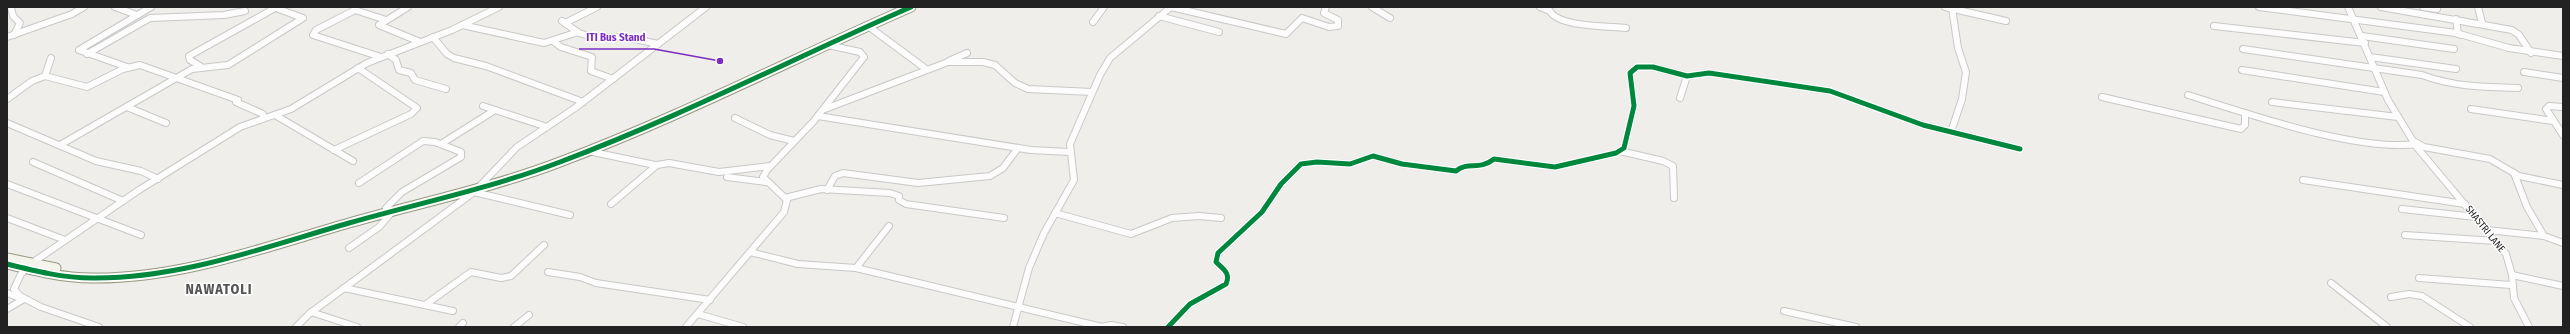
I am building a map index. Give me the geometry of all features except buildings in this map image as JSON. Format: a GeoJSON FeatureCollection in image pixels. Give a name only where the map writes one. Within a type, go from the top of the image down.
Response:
{"type":"FeatureCollection","features":[{"type":"Feature","properties":{"kind":"street"},"geometry":{"type":"LineString","coordinates":[[11,7],[13,16],[20,23],[14,35]]}},
{"type":"Feature","properties":{"kind":"street"},"geometry":{"type":"LineString","coordinates":[[7,37],[84,7]]}},
{"type":"Feature","properties":{"kind":"street"},"geometry":{"type":"LineString","coordinates":[[115,7],[137,15]]}},
{"type":"Feature","properties":{"kind":"street"},"geometry":{"type":"LineString","coordinates":[[127,67],[80,52],[80,48],[151,7]]}},
{"type":"Feature","properties":{"kind":"street"},"geometry":{"type":"LineString","coordinates":[[274,7],[303,18],[228,65],[216,69],[200,66],[190,60],[189,56],[274,7]]}},
{"type":"Feature","properties":{"kind":"street"},"geometry":{"type":"LineString","coordinates":[[408,7],[379,25],[380,27],[420,42]]}},
{"type":"Feature","properties":{"kind":"street"},"geometry":{"type":"LineString","coordinates":[[24,299],[14,289],[29,266],[123,201],[240,127],[290,109],[358,68],[388,54],[462,25],[499,7]]}},
{"type":"Feature","properties":{"kind":"street"},"geometry":{"type":"LineString","coordinates":[[597,7],[563,22],[578,32],[589,36],[630,38],[658,44]]}},
{"type":"Feature","properties":{"kind":"street"},"geometry":{"type":"LineString","coordinates":[[296,327],[311,312],[478,187],[518,147],[583,102],[704,7]]}},
{"type":"Feature","properties":{"kind":"street"},"geometry":{"type":"LineString","coordinates":[[706,96],[900,7]]}},
{"type":"Feature","properties":{"kind":"street"},"geometry":{"type":"LineString","coordinates":[[478,187],[574,151],[685,105],[911,7]]}},
{"type":"Feature","properties":{"kind":"street"},"geometry":{"type":"LineString","coordinates":[[1093,22],[1104,7]]}},
{"type":"Feature","properties":{"kind":"street"},"geometry":{"type":"LineString","coordinates":[[1012,327],[1016,306],[1032,256],[1075,175],[1069,152],[1070,144],[1092,92],[1115,52],[1171,7],[1286,34],[1302,18],[1329,27],[1338,26],[1338,20],[1324,13],[1326,7]]}},
{"type":"Feature","properties":{"kind":"street"},"geometry":{"type":"LineString","coordinates":[[1372,7],[1390,18]]}},
{"type":"Feature","properties":{"kind":"street"},"geometry":{"type":"LineString","coordinates":[[1540,7],[1550,11],[1553,17],[1560,21],[1626,28]]}},
{"type":"Feature","properties":{"kind":"street"},"geometry":{"type":"LineString","coordinates":[[2259,7],[2352,18],[2460,35],[2479,43],[2563,56]]}},
{"type":"Feature","properties":{"kind":"street","name":"SHASTRI LANE"},"geometry":{"type":"LineString","coordinates":[[2348,7],[2365,43],[2384,92],[2412,139],[2506,254],[2512,275],[2511,285],[2514,298],[2529,327]]}},
{"type":"Feature","properties":{"kind":"street"},"geometry":{"type":"LineString","coordinates":[[2380,7],[2482,23],[2516,32],[2531,52]]}},
{"type":"Feature","properties":{"kind":"street"},"geometry":{"type":"LineString","coordinates":[[2423,7],[2437,9]]}},
{"type":"Feature","properties":{"kind":"street"},"geometry":{"type":"LineString","coordinates":[[2478,7],[2482,23]]}},
{"type":"Feature","properties":{"kind":"street"},"geometry":{"type":"LineString","coordinates":[[1951,132],[1962,99],[1966,72],[1958,48],[1948,8],[2006,22]]}},
{"type":"Feature","properties":{"kind":"street"},"geometry":{"type":"LineString","coordinates":[[381,57],[313,35],[316,30],[355,10],[386,20]]}},
{"type":"Feature","properties":{"kind":"street"},"geometry":{"type":"LineString","coordinates":[[87,54],[150,18],[224,14],[245,11]]}},
{"type":"Feature","properties":{"kind":"street"},"geometry":{"type":"LineString","coordinates":[[1159,16],[1219,32]]}},
{"type":"Feature","properties":{"kind":"street"},"geometry":{"type":"LineString","coordinates":[[2456,19],[2460,35]]}},
{"type":"Feature","properties":{"kind":"street"},"geometry":{"type":"LineString","coordinates":[[462,25],[540,42],[553,41],[578,32]]}},
{"type":"Feature","properties":{"kind":"street"},"geometry":{"type":"LineString","coordinates":[[868,26],[926,69]]}},
{"type":"Feature","properties":{"kind":"street"},"geometry":{"type":"LineString","coordinates":[[2214,26],[2365,43]]}},
{"type":"Feature","properties":{"kind":"street"},"geometry":{"type":"LineString","coordinates":[[2362,36],[2454,49]]}},
{"type":"Feature","properties":{"kind":"street"},"geometry":{"type":"LineString","coordinates":[[433,37],[447,54],[454,58],[486,66],[583,102]]}},
{"type":"Feature","properties":{"kind":"street"},"geometry":{"type":"LineString","coordinates":[[553,41],[561,47],[592,57],[591,71],[613,78]]}},
{"type":"Feature","properties":{"kind":"street"},"geometry":{"type":"LineString","coordinates":[[766,182],[764,177],[770,166],[818,116],[864,57],[860,52],[826,45]]}},
{"type":"Feature","properties":{"kind":"street"},"geometry":{"type":"LineString","coordinates":[[2243,49],[2422,75],[2441,82],[2463,86],[2518,88]]}},
{"type":"Feature","properties":{"kind":"street"},"geometry":{"type":"LineString","coordinates":[[823,109],[948,62],[967,53]]}},
{"type":"Feature","properties":{"kind":"street"},"geometry":{"type":"LineString","coordinates":[[388,54],[396,60],[400,70],[408,72],[415,80],[446,89]]}},
{"type":"Feature","properties":{"kind":"street"},"geometry":{"type":"LineString","coordinates":[[45,76],[51,58]]}},
{"type":"Feature","properties":{"kind":"street"},"geometry":{"type":"LineString","coordinates":[[2370,58],[2456,69]]}},
{"type":"Feature","properties":{"kind":"street"},"geometry":{"type":"LineString","coordinates":[[948,62],[983,62],[995,65],[1015,83],[1028,89],[1092,92]]}},
{"type":"Feature","properties":{"kind":"street"},"geometry":{"type":"LineString","coordinates":[[7,99],[32,81],[45,76],[87,87],[127,67],[140,65],[237,101],[263,114],[263,118]]}},
{"type":"Feature","properties":{"kind":"street"},"geometry":{"type":"LineString","coordinates":[[60,145],[200,66]]}},
{"type":"Feature","properties":{"kind":"street"},"geometry":{"type":"LineString","coordinates":[[1620,151],[1624,148],[1634,106],[1630,77],[1632,69],[1653,67],[1687,76],[1709,73],[1830,91],[1912,121],[2020,149]]}},
{"type":"Feature","properties":{"kind":"street"},"geometry":{"type":"LineString","coordinates":[[334,150],[412,114],[417,108],[358,68]]}},
{"type":"Feature","properties":{"kind":"street"},"geometry":{"type":"LineString","coordinates":[[2242,70],[2384,92]]}},
{"type":"Feature","properties":{"kind":"street"},"geometry":{"type":"LineString","coordinates":[[2524,72],[2563,78]]}},
{"type":"Feature","properties":{"kind":"street"},"geometry":{"type":"LineString","coordinates":[[1680,98],[1687,76]]}},
{"type":"Feature","properties":{"kind":"street"},"geometry":{"type":"LineString","coordinates":[[2188,95],[2245,113],[2338,136],[2389,145],[2418,145],[2486,158],[2514,173],[2527,178],[2563,185]]}},
{"type":"Feature","properties":{"kind":"street"},"geometry":{"type":"LineString","coordinates":[[2102,97],[2241,129],[2245,125],[2245,113]]}},
{"type":"Feature","properties":{"kind":"street"},"geometry":{"type":"LineString","coordinates":[[2272,102],[2398,117]]}},
{"type":"Feature","properties":{"kind":"street"},"geometry":{"type":"LineString","coordinates":[[8,264],[29,266],[90,278],[147,274],[205,263],[389,209],[478,187],[537,170],[587,151],[685,105]]}},
{"type":"Feature","properties":{"kind":"street"},"geometry":{"type":"LineString","coordinates":[[483,106],[548,127]]}},
{"type":"Feature","properties":{"kind":"street"},"geometry":{"type":"LineString","coordinates":[[2563,107],[2546,106],[2553,121],[2563,135]]}},
{"type":"Feature","properties":{"kind":"street"},"geometry":{"type":"LineString","coordinates":[[127,107],[166,123]]}},
{"type":"Feature","properties":{"kind":"street"},"geometry":{"type":"LineString","coordinates":[[2471,109],[2553,121]]}},
{"type":"Feature","properties":{"kind":"street"},"geometry":{"type":"LineString","coordinates":[[441,144],[495,110]]}},
{"type":"Feature","properties":{"kind":"street"},"geometry":{"type":"LineString","coordinates":[[275,115],[353,161]]}},
{"type":"Feature","properties":{"kind":"street"},"geometry":{"type":"LineString","coordinates":[[818,116],[1018,148],[1069,152]]}},
{"type":"Feature","properties":{"kind":"street"},"geometry":{"type":"LineString","coordinates":[[735,118],[770,135],[794,141]]}},
{"type":"Feature","properties":{"kind":"street"},"geometry":{"type":"LineString","coordinates":[[8,125],[104,164],[141,171],[158,179]]}},
{"type":"Feature","properties":{"kind":"street"},"geometry":{"type":"LineString","coordinates":[[350,248],[379,227],[389,209],[402,192],[461,157],[461,152],[429,141],[418,143],[359,183]]}},
{"type":"Feature","properties":{"kind":"street"},"geometry":{"type":"LineString","coordinates":[[827,190],[835,176],[843,173],[918,183],[996,175],[1006,165],[1018,148]]}},
{"type":"Feature","properties":{"kind":"street"},"geometry":{"type":"LineString","coordinates":[[587,151],[649,166],[669,163],[719,172],[770,166]]}},
{"type":"Feature","properties":{"kind":"street"},"geometry":{"type":"LineString","coordinates":[[1168,327],[1190,304],[1220,290],[1225,284],[1228,277],[1227,272],[1216,262],[1218,253],[1262,212],[1281,184],[1301,164],[1317,162],[1350,164],[1373,156],[1402,164],[1456,171],[1466,166],[1485,166],[1494,159],[1545,167],[1565,166],[1587,158],[1620,151],[1664,161],[1673,166],[1674,198]]}},
{"type":"Feature","properties":{"kind":"street"},"geometry":{"type":"LineString","coordinates":[[33,162],[123,201]]}},
{"type":"Feature","properties":{"kind":"street"},"geometry":{"type":"LineString","coordinates":[[611,204],[657,165]]}},
{"type":"Feature","properties":{"kind":"street"},"geometry":{"type":"LineString","coordinates":[[2514,173],[2527,207],[2544,236]]}},
{"type":"Feature","properties":{"kind":"street"},"geometry":{"type":"LineString","coordinates":[[686,327],[784,212],[787,206],[785,198],[766,182],[728,177]]}},
{"type":"Feature","properties":{"kind":"street"},"geometry":{"type":"LineString","coordinates":[[2303,180],[2465,204]]}},
{"type":"Feature","properties":{"kind":"street"},"geometry":{"type":"LineString","coordinates":[[7,184],[141,235]]}},
{"type":"Feature","properties":{"kind":"street"},"geometry":{"type":"LineString","coordinates":[[478,187],[570,215]]}},
{"type":"Feature","properties":{"kind":"street"},"geometry":{"type":"LineString","coordinates":[[785,198],[812,190],[896,194],[901,202],[906,204],[1004,218]]}},
{"type":"Feature","properties":{"kind":"street"},"geometry":{"type":"LineString","coordinates":[[2402,210],[2476,217]]}},
{"type":"Feature","properties":{"kind":"street"},"geometry":{"type":"LineString","coordinates":[[1055,213],[1130,234],[1180,217],[1221,218]]}},
{"type":"Feature","properties":{"kind":"street"},"geometry":{"type":"LineString","coordinates":[[7,218],[65,240]]}},
{"type":"Feature","properties":{"kind":"street"},"geometry":{"type":"LineString","coordinates":[[856,268],[889,226]]}},
{"type":"Feature","properties":{"kind":"street"},"geometry":{"type":"LineString","coordinates":[[2487,230],[2544,236],[2563,243]]}},
{"type":"Feature","properties":{"kind":"street"},"geometry":{"type":"LineString","coordinates":[[2405,235],[2496,241]]}},
{"type":"Feature","properties":{"kind":"street"},"geometry":{"type":"LineString","coordinates":[[426,305],[461,277],[471,272],[501,278],[511,276],[544,245]]}},
{"type":"Feature","properties":{"kind":"street"},"geometry":{"type":"LineString","coordinates":[[750,252],[798,264],[856,268],[1101,327],[1123,327]]}},
{"type":"Feature","properties":{"kind":"street"},"geometry":{"type":"LineString","coordinates":[[548,272],[580,276],[596,283],[710,300]]}},
{"type":"Feature","properties":{"kind":"street"},"geometry":{"type":"LineString","coordinates":[[2512,275],[2563,286]]}},
{"type":"Feature","properties":{"kind":"street"},"geometry":{"type":"LineString","coordinates":[[2419,278],[2511,285]]}},
{"type":"Feature","properties":{"kind":"street"},"geometry":{"type":"LineString","coordinates":[[2331,283],[2387,327]]}},
{"type":"Feature","properties":{"kind":"street"},"geometry":{"type":"LineString","coordinates":[[344,288],[454,311]]}},
{"type":"Feature","properties":{"kind":"street"},"geometry":{"type":"LineString","coordinates":[[7,293],[96,327]]}},
{"type":"Feature","properties":{"kind":"street"},"geometry":{"type":"LineString","coordinates":[[2391,298],[2409,294],[2422,296],[2470,327]]}},
{"type":"Feature","properties":{"kind":"street"},"geometry":{"type":"LineString","coordinates":[[7,309],[24,299]]}},
{"type":"Feature","properties":{"kind":"street"},"geometry":{"type":"LineString","coordinates":[[1784,311],[1834,324],[1856,327]]}},
{"type":"Feature","properties":{"kind":"street"},"geometry":{"type":"LineString","coordinates":[[311,312],[357,327]]}},
{"type":"Feature","properties":{"kind":"street"},"geometry":{"type":"LineString","coordinates":[[698,314],[743,327]]}},
{"type":"Feature","properties":{"kind":"street"},"geometry":{"type":"LineString","coordinates":[[514,327],[529,315]]}},
{"type":"Feature","properties":{"kind":"cycle path"},"geometry":{"type":"LineString","coordinates":[[7,264],[49,273],[92,278],[125,277],[157,273],[222,260],[349,223],[509,180],[561,162],[605,144],[911,7]]}},
{"type":"Feature","properties":{"kind":"cycle path"},"geometry":{"type":"LineString","coordinates":[[1168,327],[1190,304],[1226,284],[1228,279],[1227,273],[1216,262],[1218,253],[1262,212],[1281,184],[1301,164],[1317,162],[1350,164],[1373,156],[1402,164],[1456,171],[1462,166],[1485,166],[1494,159],[1555,167],[1565,166],[1587,158],[1616,153],[1624,148],[1634,106],[1630,73],[1637,67],[1653,67],[1687,76],[1709,73],[1830,91],[1923,125],[2020,149]]}},
{"type":"Feature","properties":{"kind":"place","name":"ITI Bus Stand"},"geometry":{"type":"Point","coordinates":[720,61]}},
{"type":"Feature","properties":{"kind":"district","name":"NAWATOLI"},"geometry":{"type":"Point","coordinates":[219,289]}}]}
